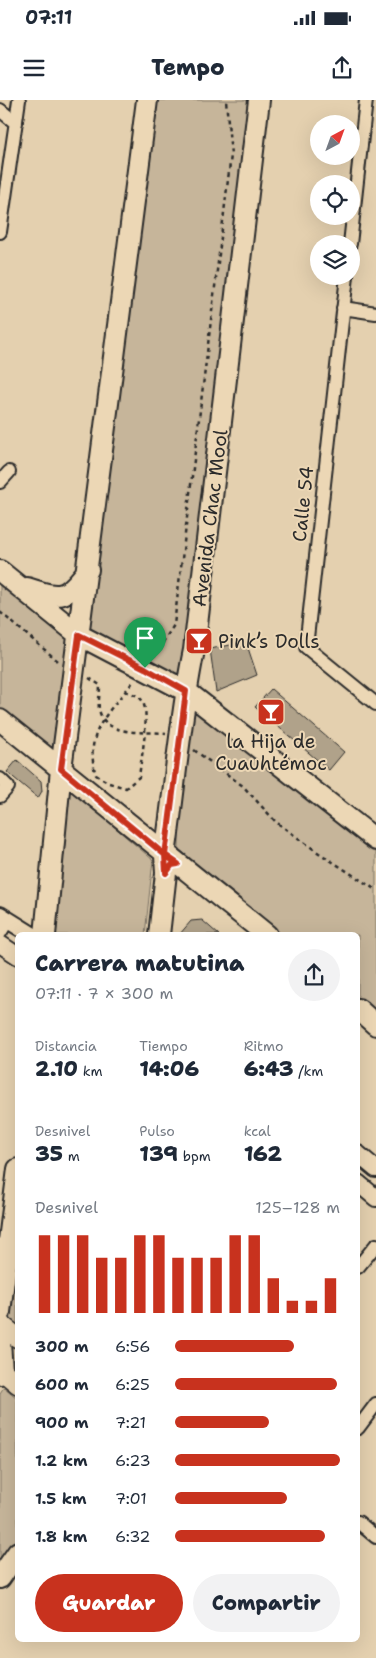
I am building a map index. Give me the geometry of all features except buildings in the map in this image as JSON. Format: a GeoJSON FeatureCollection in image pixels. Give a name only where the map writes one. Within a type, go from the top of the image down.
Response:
{"type":"FeatureCollection","features":[{"type":"Feature","properties":{"kind":"main road"},"geometry":{"type":"LineString","coordinates":[[45,932],[61,769],[147,100]]}},
{"type":"Feature","properties":{"kind":"main road","name":"Avenida Chac Mool"},"geometry":{"type":"LineString","coordinates":[[159,932],[170,864],[186,691],[195,640],[259,100]]}},
{"type":"Feature","properties":{"kind":"main road"},"geometry":{"type":"LineString","coordinates":[[19,586],[51,596],[62,595],[72,590],[88,570]]}},
{"type":"Feature","properties":{"kind":"main road"},"geometry":{"type":"LineString","coordinates":[[0,571],[79,635],[186,691],[376,840]]}},
{"type":"Feature","properties":{"kind":"main road"},"geometry":{"type":"LineString","coordinates":[[0,720],[61,769],[170,864],[262,932]]}},
{"type":"Feature","properties":{"kind":"main road"},"geometry":{"type":"LineString","coordinates":[[360,1011],[376,1025]]}},
{"type":"Feature","properties":{"kind":"main road"},"geometry":{"type":"LineString","coordinates":[[0,1312],[15,1193]]}},
{"type":"Feature","properties":{"kind":"main road"},"geometry":{"type":"LineString","coordinates":[[0,1324],[15,1336]]}},
{"type":"Feature","properties":{"kind":"main road"},"geometry":{"type":"LineString","coordinates":[[0,1342],[1,1371],[15,1382]]}},
{"type":"Feature","properties":{"kind":"main road"},"geometry":{"type":"LineString","coordinates":[[0,1578],[15,1556]]}},
{"type":"Feature","properties":{"kind":"street"},"geometry":{"type":"LineString","coordinates":[[0,232],[19,100]]}},
{"type":"Feature","properties":{"kind":"street"},"geometry":{"type":"LineString","coordinates":[[351,235],[366,100]]}},
{"type":"Feature","properties":{"kind":"street"},"geometry":{"type":"LineString","coordinates":[[372,100],[376,104]]}},
{"type":"Feature","properties":{"kind":"street"},"geometry":{"type":"LineString","coordinates":[[0,110],[16,123]]}},
{"type":"Feature","properties":{"kind":"street","name":"Calle 54"},"geometry":{"type":"LineString","coordinates":[[346,285],[306,647],[376,704]]}},
{"type":"Feature","properties":{"kind":"street"},"geometry":{"type":"LineString","coordinates":[[343,308],[376,312]]}},
{"type":"Feature","properties":{"kind":"street"},"geometry":{"type":"LineString","coordinates":[[0,482],[9,472]]}},
{"type":"Feature","properties":{"kind":"street"},"geometry":{"type":"LineString","coordinates":[[0,779],[8,787],[0,796]]}},
{"type":"Feature","properties":{"kind":"street"},"geometry":{"type":"LineString","coordinates":[[3,922],[25,932]]}},
{"type":"Feature","properties":{"kind":"street"},"geometry":{"type":"LineString","coordinates":[[0,944],[15,954]]}},
{"type":"Feature","properties":{"kind":"street"},"geometry":{"type":"LineString","coordinates":[[360,1156],[376,1169]]}},
{"type":"Feature","properties":{"kind":"street"},"geometry":{"type":"LineString","coordinates":[[360,1185],[376,1198]]}},
{"type":"Feature","properties":{"kind":"street"},"geometry":{"type":"LineString","coordinates":[[360,1264],[376,1244]]}},
{"type":"Feature","properties":{"kind":"street"},"geometry":{"type":"LineString","coordinates":[[360,1425],[376,1404]]}},
{"type":"Feature","properties":{"kind":"street"},"geometry":{"type":"LineString","coordinates":[[360,1524],[376,1537]]}},
{"type":"Feature","properties":{"kind":"path"},"geometry":{"type":"LineString","coordinates":[[125,691],[138,696],[144,705],[139,777],[126,788],[110,784],[96,775],[91,749],[98,726],[125,691],[145,668],[174,625],[231,155],[226,100]]}},
{"type":"Feature","properties":{"kind":"shaded area"},"geometry":{"type":"Polygon","coordinates":[[[148,100],[258,100],[182,677],[145,668],[85,632],[148,100]]]}},
{"type":"Feature","properties":{"kind":"shaded area"},"geometry":{"type":"Polygon","coordinates":[[[0,574],[74,638],[54,751],[0,710],[0,574]]]}},
{"type":"Feature","properties":{"kind":"shaded area"},"geometry":{"type":"Polygon","coordinates":[[[195,709],[376,852],[376,1018],[360,1004],[360,932],[276,932],[179,849],[181,741],[195,709]]]}},
{"type":"Feature","properties":{"kind":"shaded area"},"geometry":{"type":"Polygon","coordinates":[[[70,789],[153,860],[145,932],[56,932],[70,789]]]}},
{"type":"Feature","properties":{"kind":"shaded area"},"geometry":{"type":"Polygon","coordinates":[[[15,1278],[15,1328],[10,1324],[15,1278]]]}},
{"type":"Feature","properties":{"kind":"shaded area"},"geometry":{"type":"Polygon","coordinates":[[[4,1387],[15,1396],[15,1545],[0,1567],[0,1393],[4,1387]]]}},
{"type":"Feature","properties":{"kind":"place","name":"Pink’s Dolls"},"geometry":{"type":"Point","coordinates":[199,641]}},
{"type":"Feature","properties":{"kind":"place","name":"la Hija de Cuauhtémoc"},"geometry":{"type":"Point","coordinates":[271,712]}},
{"type":"Feature","properties":{"kind":"route"},"geometry":{"type":"LineString","coordinates":[[145,668],[79,635],[61,769],[165,855],[178,864],[172,865],[166,873],[165,855],[186,691],[145,668]]}}]}
